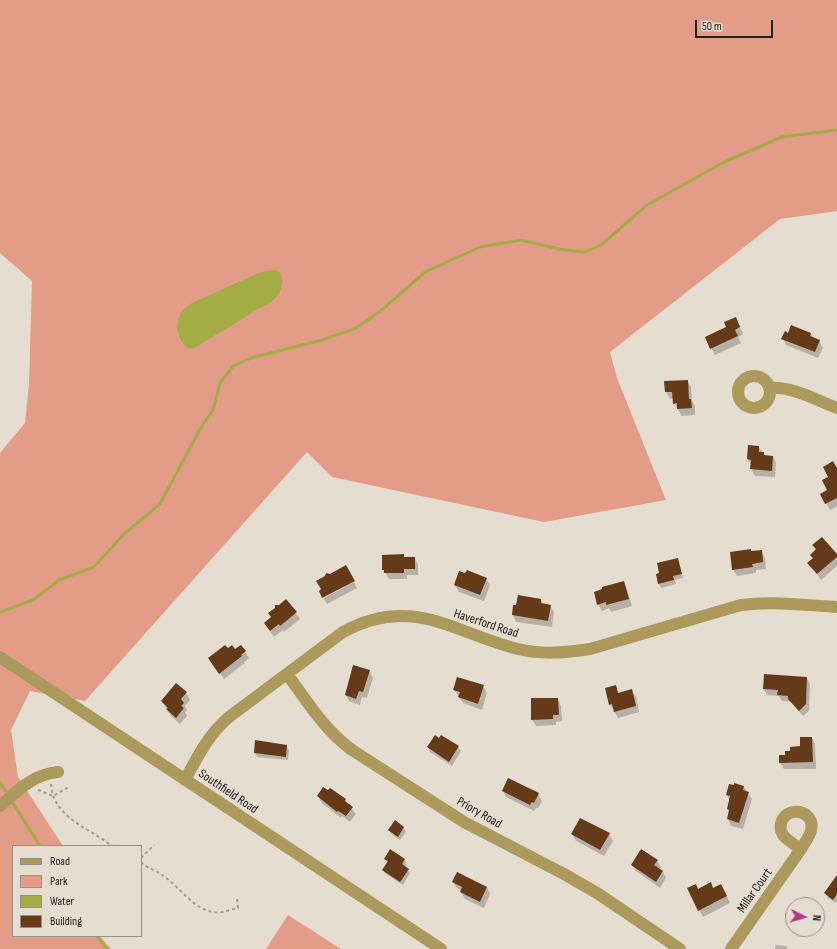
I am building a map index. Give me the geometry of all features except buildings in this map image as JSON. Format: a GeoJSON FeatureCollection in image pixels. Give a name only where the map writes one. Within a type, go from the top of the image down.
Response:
{"type":"FeatureCollection","features":[{"type":"Feature","properties":{"kind":"street"},"geometry":{"type":"LineString","coordinates":[[769,388],[776,387],[790,390],[837,408]]}},
{"type":"Feature","properties":{"kind":"street","name":"Haverford Road"},"geometry":{"type":"LineString","coordinates":[[185,780],[208,740],[218,727],[229,717],[344,632],[363,622],[375,618],[391,615],[407,615],[425,618],[515,648],[534,652],[552,653],[570,652],[590,648],[741,605],[778,603],[837,607]]}},
{"type":"Feature","properties":{"kind":"street","name":"Southfield Road"},"geometry":{"type":"LineString","coordinates":[[0,657],[441,949]]}},
{"type":"Feature","properties":{"kind":"street","name":"Priory Road"},"geometry":{"type":"LineString","coordinates":[[287,674],[328,730],[339,741],[464,822],[564,874],[597,893],[680,949]]}},
{"type":"Feature","properties":{"kind":"street"},"geometry":{"type":"LineString","coordinates":[[0,806],[36,777],[54,772]]}},
{"type":"Feature","properties":{"kind":"street","name":"Millar Court"},"geometry":{"type":"LineString","coordinates":[[732,949],[801,848]]}},
{"type":"Feature","properties":{"kind":"path"},"geometry":{"type":"LineString","coordinates":[[54,772],[53,796],[64,813],[111,845]]}},
{"type":"Feature","properties":{"kind":"path"},"geometry":{"type":"LineString","coordinates":[[23,787],[53,796],[69,787]]}},
{"type":"Feature","properties":{"kind":"path"},"geometry":{"type":"LineString","coordinates":[[142,857],[154,844]]}},
{"type":"Feature","properties":{"kind":"path"},"geometry":{"type":"LineString","coordinates":[[142,863],[163,875],[195,904],[208,910],[221,912],[238,908],[237,898]]}},
{"type":"Feature","properties":{"kind":"green space"},"geometry":{"type":"Polygon","coordinates":[[[0,0],[837,0],[837,211],[780,219],[610,352],[617,378],[666,500],[544,522],[332,477],[307,452],[85,701],[30,691],[11,730],[18,777],[62,845],[12,845],[12,937],[101,937],[111,949],[0,949],[0,453],[25,423],[29,385],[32,281],[0,253],[0,0]]]}},
{"type":"Feature","properties":{"kind":"green space"},"geometry":{"type":"Polygon","coordinates":[[[288,915],[341,949],[266,949],[288,915]]]}},
{"type":"Feature","properties":{"kind":"water"},"geometry":{"type":"Polygon","coordinates":[[[276,270],[282,277],[282,286],[278,295],[270,303],[196,347],[189,349],[181,341],[177,325],[178,319],[184,309],[192,303],[254,275],[265,271],[276,270]]]}},
{"type":"Feature","properties":{"kind":"waterway"},"geometry":{"type":"LineString","coordinates":[[0,612],[33,600],[59,580],[94,567],[123,535],[160,504],[199,431],[213,410],[220,383],[233,366],[251,358],[322,340],[356,328],[383,309],[425,272],[480,247],[521,240],[564,250],[585,252],[601,245],[647,205],[726,161],[782,137],[837,130]]}},
{"type":"Feature","properties":{"kind":"waterway"},"geometry":{"type":"LineString","coordinates":[[0,782],[8,795]]}},
{"type":"Feature","properties":{"kind":"waterway"},"geometry":{"type":"LineString","coordinates":[[11,800],[39,845]]}},
{"type":"Feature","properties":{"kind":"waterway"},"geometry":{"type":"LineString","coordinates":[[98,937],[107,949]]}}]}
